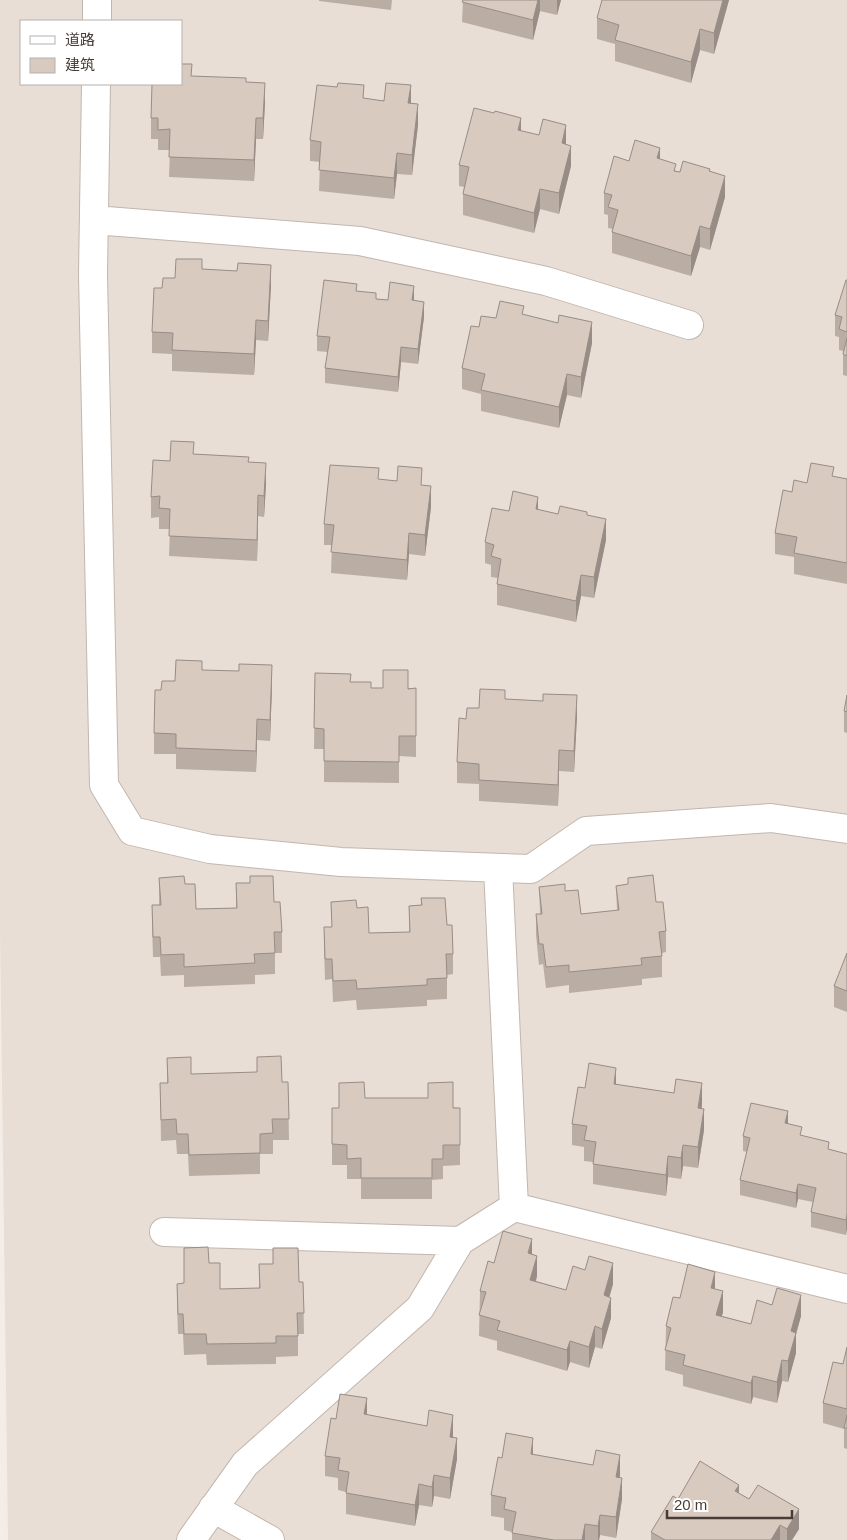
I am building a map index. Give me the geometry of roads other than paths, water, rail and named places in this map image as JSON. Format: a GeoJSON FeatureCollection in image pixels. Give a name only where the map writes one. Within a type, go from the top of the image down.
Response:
{"type":"FeatureCollection","features":[{"type":"Feature","properties":{"kind":"lane"},"geometry":{"type":"LineString","coordinates":[[97,0],[97,20]]}},
{"type":"Feature","properties":{"kind":"lane"},"geometry":{"type":"LineString","coordinates":[[96,85],[93,275],[104,785],[132,831],[210,849],[341,862],[531,868],[586,831],[772,818],[847,829]]}},
{"type":"Feature","properties":{"kind":"lane"},"geometry":{"type":"LineString","coordinates":[[94,220],[360,241],[546,281],[689,326]]}},
{"type":"Feature","properties":{"kind":"lane"},"geometry":{"type":"LineString","coordinates":[[498,868],[514,1207]]}},
{"type":"Feature","properties":{"kind":"lane"},"geometry":{"type":"LineString","coordinates":[[190,1540],[245,1464],[420,1308],[460,1241],[514,1207],[847,1289]]}},
{"type":"Feature","properties":{"kind":"lane"},"geometry":{"type":"LineString","coordinates":[[164,1232],[460,1241]]}},
{"type":"Feature","properties":{"kind":"lane"},"geometry":{"type":"LineString","coordinates":[[213,1508],[270,1540]]}}]}
